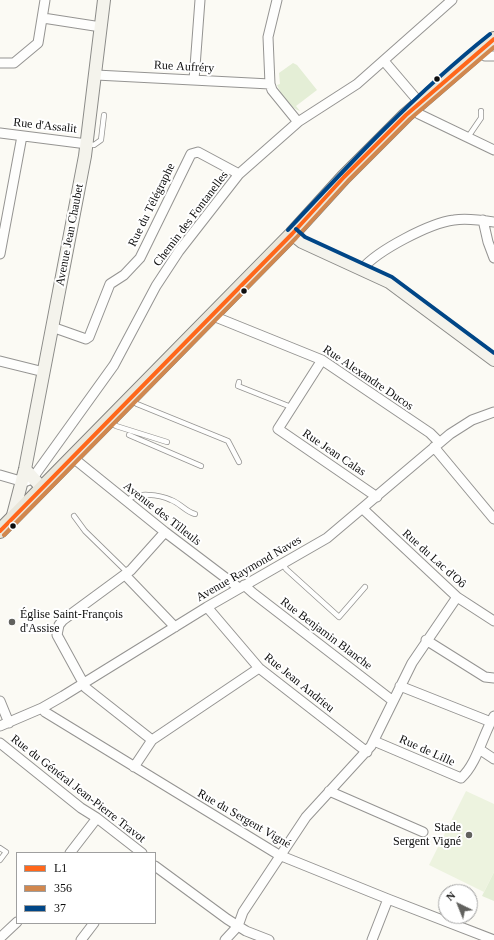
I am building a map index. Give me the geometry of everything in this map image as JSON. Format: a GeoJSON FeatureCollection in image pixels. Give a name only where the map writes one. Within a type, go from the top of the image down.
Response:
{"type":"FeatureCollection","features":[{"type":"Feature","properties":{"kind":"main road","name":"Avenue Jean Chaubet"},"geometry":{"type":"LineString","coordinates":[[30,485],[44,372],[87,144],[104,0]]}},
{"type":"Feature","properties":{"kind":"main road"},"geometry":{"type":"LineString","coordinates":[[0,531],[12,519],[30,485],[72,457],[109,424],[129,399],[292,234],[344,177],[416,105],[494,39]]}},
{"type":"Feature","properties":{"kind":"main road"},"geometry":{"type":"LineString","coordinates":[[292,234],[302,242],[362,268],[400,289],[494,360]]}},
{"type":"Feature","properties":{"kind":"street"},"geometry":{"type":"LineString","coordinates":[[0,63],[14,64],[35,47],[39,39],[45,0]]}},
{"type":"Feature","properties":{"kind":"street"},"geometry":{"type":"LineString","coordinates":[[194,80],[200,0]]}},
{"type":"Feature","properties":{"kind":"street"},"geometry":{"type":"LineString","coordinates":[[277,0],[268,38],[270,84],[272,90],[298,122]]}},
{"type":"Feature","properties":{"kind":"street","name":"Chemin des Fontanelles"},"geometry":{"type":"LineString","coordinates":[[30,485],[114,365],[156,286],[180,251],[239,174],[298,122],[349,90],[452,0]]}},
{"type":"Feature","properties":{"kind":"street"},"geometry":{"type":"LineString","coordinates":[[43,16],[102,24]]}},
{"type":"Feature","properties":{"kind":"street"},"geometry":{"type":"LineString","coordinates":[[479,51],[485,56],[494,56]]}},
{"type":"Feature","properties":{"kind":"street"},"geometry":{"type":"LineString","coordinates":[[384,61],[416,105],[419,114],[494,150]]}},
{"type":"Feature","properties":{"kind":"street","name":"Rue Aufréry"},"geometry":{"type":"LineString","coordinates":[[96,75],[270,84]]}},
{"type":"Feature","properties":{"kind":"street","name":"Rue d'Assalit"},"geometry":{"type":"LineString","coordinates":[[0,134],[87,144]]}},
{"type":"Feature","properties":{"kind":"street"},"geometry":{"type":"LineString","coordinates":[[0,254],[22,136]]}},
{"type":"Feature","properties":{"kind":"street","name":"Rue du Télégraphe"},"geometry":{"type":"LineString","coordinates":[[52,327],[86,339],[89,337],[110,284],[124,275],[140,258],[191,154],[198,152],[239,174]]}},
{"type":"Feature","properties":{"kind":"street"},"geometry":{"type":"LineString","coordinates":[[362,268],[377,255],[434,226],[455,220],[483,220],[494,222]]}},
{"type":"Feature","properties":{"kind":"street"},"geometry":{"type":"LineString","coordinates":[[483,220],[488,242],[494,258]]}},
{"type":"Feature","properties":{"kind":"street","name":"Rue Alexandre Ducos"},"geometry":{"type":"LineString","coordinates":[[213,314],[218,318],[322,360],[430,433],[436,444],[494,519]]}},
{"type":"Feature","properties":{"kind":"street"},"geometry":{"type":"LineString","coordinates":[[291,407],[322,360]]}},
{"type":"Feature","properties":{"kind":"street"},"geometry":{"type":"LineString","coordinates":[[0,361],[44,372]]}},
{"type":"Feature","properties":{"kind":"street","name":"Rue Jean Calas"},"geometry":{"type":"LineString","coordinates":[[291,407],[278,429],[377,497]]}},
{"type":"Feature","properties":{"kind":"street","name":"Avenue Raymond Naves"},"geometry":{"type":"LineString","coordinates":[[0,726],[42,708],[242,586],[327,538],[377,497],[436,444],[472,420],[494,412]]}},
{"type":"Feature","properties":{"kind":"street","name":"Avenue des Tilleuls"},"geometry":{"type":"LineString","coordinates":[[72,457],[165,532],[242,586]]}},
{"type":"Feature","properties":{"kind":"street"},"geometry":{"type":"LineString","coordinates":[[0,475],[30,485]]}},
{"type":"Feature","properties":{"kind":"street","name":"Rue du Lac d'Oô"},"geometry":{"type":"LineString","coordinates":[[362,509],[457,596],[494,621]]}},
{"type":"Feature","properties":{"kind":"street"},"geometry":{"type":"LineString","coordinates":[[152,740],[86,688],[57,635],[59,625],[69,614],[126,574],[165,532]]}},
{"type":"Feature","properties":{"kind":"street"},"geometry":{"type":"LineString","coordinates":[[126,574],[175,627]]}},
{"type":"Feature","properties":{"kind":"street","name":"Rue Benjamin Blanche"},"geometry":{"type":"LineString","coordinates":[[242,586],[393,701]]}},
{"type":"Feature","properties":{"kind":"street"},"geometry":{"type":"LineString","coordinates":[[226,940],[238,926],[243,912],[279,855],[306,817],[366,752],[374,741],[400,686],[426,640],[457,596]]}},
{"type":"Feature","properties":{"kind":"street","name":"Rue Jean Andrieu"},"geometry":{"type":"LineString","coordinates":[[207,607],[258,668],[366,752]]}},
{"type":"Feature","properties":{"kind":"street"},"geometry":{"type":"LineString","coordinates":[[426,640],[485,677],[494,678]]}},
{"type":"Feature","properties":{"kind":"street"},"geometry":{"type":"LineString","coordinates":[[134,767],[152,740],[258,668]]}},
{"type":"Feature","properties":{"kind":"street"},"geometry":{"type":"LineString","coordinates":[[400,686],[492,719],[479,749],[494,759]]}},
{"type":"Feature","properties":{"kind":"street"},"geometry":{"type":"LineString","coordinates":[[0,701],[9,723]]}},
{"type":"Feature","properties":{"kind":"street","name":"Rue du Sergent Vigné"},"geometry":{"type":"LineString","coordinates":[[42,708],[45,712],[279,855],[388,900],[494,940]]}},
{"type":"Feature","properties":{"kind":"street","name":"Rue de Lille"},"geometry":{"type":"LineString","coordinates":[[374,741],[461,778],[465,774],[479,749]]}},
{"type":"Feature","properties":{"kind":"street","name":"Rue du Général Jean-Pierre Travot"},"geometry":{"type":"LineString","coordinates":[[0,743],[81,808],[97,818],[141,852]]}},
{"type":"Feature","properties":{"kind":"street"},"geometry":{"type":"LineString","coordinates":[[329,792],[423,832]]}},
{"type":"Feature","properties":{"kind":"street"},"geometry":{"type":"LineString","coordinates":[[71,852],[97,818]]}},
{"type":"Feature","properties":{"kind":"street"},"geometry":{"type":"LineString","coordinates":[[156,867],[238,926],[269,940]]}},
{"type":"Feature","properties":{"kind":"street"},"geometry":{"type":"LineString","coordinates":[[372,940],[388,900]]}},
{"type":"Feature","properties":{"kind":"street"},"geometry":{"type":"LineString","coordinates":[[0,938],[16,923]]}},
{"type":"Feature","properties":{"kind":"street"},"geometry":{"type":"LineString","coordinates":[[81,940],[93,924]]}},
{"type":"Feature","properties":{"kind":"lane"},"geometry":{"type":"LineString","coordinates":[[468,137],[481,118],[481,111]]}},
{"type":"Feature","properties":{"kind":"lane"},"geometry":{"type":"LineString","coordinates":[[87,144],[94,145],[101,140],[104,114]]}},
{"type":"Feature","properties":{"kind":"lane"},"geometry":{"type":"LineString","coordinates":[[239,382],[238,386],[291,407]]}},
{"type":"Feature","properties":{"kind":"lane"},"geometry":{"type":"LineString","coordinates":[[129,399],[137,404],[228,441],[239,462]]}},
{"type":"Feature","properties":{"kind":"lane"},"geometry":{"type":"LineString","coordinates":[[109,424],[167,442]]}},
{"type":"Feature","properties":{"kind":"lane"},"geometry":{"type":"LineString","coordinates":[[129,435],[201,466]]}},
{"type":"Feature","properties":{"kind":"lane"},"geometry":{"type":"LineString","coordinates":[[127,502],[129,498],[136,496],[166,498],[172,500],[189,513],[195,514]]}},
{"type":"Feature","properties":{"kind":"lane"},"geometry":{"type":"LineString","coordinates":[[74,516],[85,531],[126,574]]}},
{"type":"Feature","properties":{"kind":"lane"},"geometry":{"type":"LineString","coordinates":[[283,564],[286,569],[340,616],[365,587]]}},
{"type":"Feature","properties":{"kind":"lane"},"geometry":{"type":"LineString","coordinates":[[0,848],[6,852],[0,860]]}},
{"type":"Feature","properties":{"kind":"green space"},"geometry":{"type":"Polygon","coordinates":[[[293,63],[297,65],[317,90],[296,106],[300,111],[289,104],[277,85],[280,84],[279,73],[293,63]]]}},
{"type":"Feature","properties":{"kind":"green space","name":"Stade Sergent Vigné"},"geometry":{"type":"Polygon","coordinates":[[[466,791],[494,804],[494,872],[484,892],[478,889],[478,884],[468,884],[429,865],[466,791]]]}},
{"type":"Feature","properties":{"kind":"green space"},"geometry":{"type":"Polygon","coordinates":[[[494,872],[494,901],[482,896],[494,872]]]}},
{"type":"Feature","properties":{"kind":"transit line","name":"37"},"geometry":{"type":"LineString","coordinates":[[288,230],[385,128],[436,80],[490,34]]}},
{"type":"Feature","properties":{"kind":"transit line","name":"L1"},"geometry":{"type":"LineString","coordinates":[[0,531],[292,234],[344,177],[406,115],[494,39]]}},
{"type":"Feature","properties":{"kind":"transit line","name":"356"},"geometry":{"type":"LineString","coordinates":[[4,535],[296,238],[348,181],[410,119],[494,47]]}},
{"type":"Feature","properties":{"kind":"transit line","name":"37"},"geometry":{"type":"LineString","coordinates":[[296,229],[305,237],[392,277],[494,353]]}},
{"type":"Feature","properties":{"kind":"place","name":"Église Saint-François d'Assise"},"geometry":{"type":"Point","coordinates":[12,622]}},
{"type":"Feature","properties":{"kind":"place","name":"Stade Sergent Vigné"},"geometry":{"type":"Point","coordinates":[469,835]}}]}
